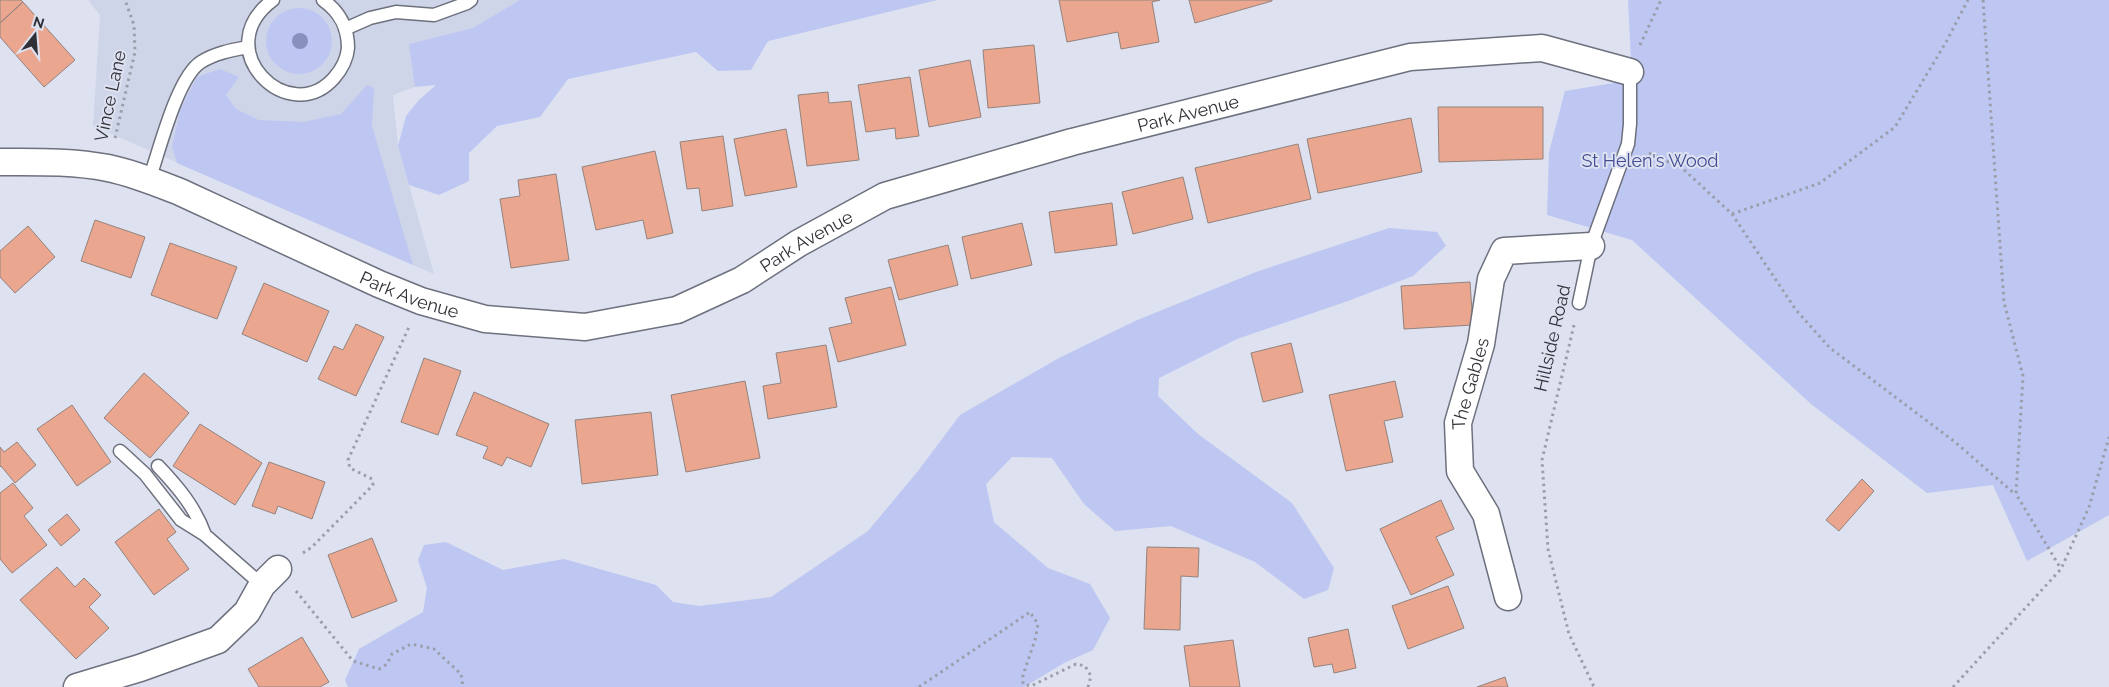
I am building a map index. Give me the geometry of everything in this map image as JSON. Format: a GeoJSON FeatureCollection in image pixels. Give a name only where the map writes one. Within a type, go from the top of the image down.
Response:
{"type":"FeatureCollection","features":[{"type":"Feature","properties":{"kind":"street","name":"Park Avenue"},"geometry":{"type":"LineString","coordinates":[[0,162],[60,162],[108,168],[149,180],[231,215],[379,284],[421,301],[484,319],[585,327],[677,310],[742,280],[799,244],[885,196],[1072,142],[1381,64],[1410,57],[1542,48],[1630,72]]}},
{"type":"Feature","properties":{"kind":"street","name":"The Gables"},"geometry":{"type":"LineString","coordinates":[[1508,597],[1486,514],[1460,471],[1458,423],[1481,344],[1492,279],[1504,251],[1591,246]]}},
{"type":"Feature","properties":{"kind":"street"},"geometry":{"type":"LineString","coordinates":[[78,687],[140,668],[218,640],[247,612],[270,577]]}},
{"type":"Feature","properties":{"kind":"lane"},"geometry":{"type":"LineString","coordinates":[[273,0],[262,8],[253,22],[248,36],[248,47],[254,68],[265,82],[280,91],[297,94],[314,91],[330,83],[341,70],[348,54],[348,37],[343,20],[323,0]]}},
{"type":"Feature","properties":{"kind":"lane"},"geometry":{"type":"LineString","coordinates":[[346,29],[370,18],[396,12],[434,15],[467,4],[471,0]]}},
{"type":"Feature","properties":{"kind":"lane"},"geometry":{"type":"LineString","coordinates":[[149,180],[180,88],[200,62],[223,52],[248,47]]}},
{"type":"Feature","properties":{"kind":"lane","name":"Hillside Road"},"geometry":{"type":"LineString","coordinates":[[1579,303],[1591,246],[1628,144],[1630,72]]}},
{"type":"Feature","properties":{"kind":"lane"},"geometry":{"type":"LineString","coordinates":[[120,452],[145,474],[181,520],[270,577]]}},
{"type":"Feature","properties":{"kind":"lane"},"geometry":{"type":"LineString","coordinates":[[158,466],[180,490],[199,518],[205,535]]}},
{"type":"Feature","properties":{"kind":"path","name":"Vince Lane"},"geometry":{"type":"LineString","coordinates":[[108,168],[135,52],[134,25],[125,0]]}},
{"type":"Feature","properties":{"kind":"path"},"geometry":{"type":"LineString","coordinates":[[1630,72],[1661,0]]}},
{"type":"Feature","properties":{"kind":"path"},"geometry":{"type":"LineString","coordinates":[[1732,214],[1820,183],[1895,127],[1945,44],[1968,0]]}},
{"type":"Feature","properties":{"kind":"path"},"geometry":{"type":"LineString","coordinates":[[1983,0],[2004,302],[2022,376],[2016,494]]}},
{"type":"Feature","properties":{"kind":"path"},"geometry":{"type":"LineString","coordinates":[[1628,144],[1682,168],[1732,214],[1796,310],[1830,348],[1955,442],[2016,494],[2061,569]]}},
{"type":"Feature","properties":{"kind":"path"},"geometry":{"type":"LineString","coordinates":[[421,301],[348,460],[350,468],[372,479],[374,485],[312,547],[270,577],[353,661],[379,669],[387,664],[392,654],[410,644],[434,649],[461,674],[463,687]]}},
{"type":"Feature","properties":{"kind":"path","name":"Hillside Road"},"geometry":{"type":"LineString","coordinates":[[1579,303],[1542,460],[1548,549],[1569,634],[1594,687]]}},
{"type":"Feature","properties":{"kind":"path"},"geometry":{"type":"LineString","coordinates":[[1953,687],[2061,569],[2089,507],[2109,438]]}},
{"type":"Feature","properties":{"kind":"path"},"geometry":{"type":"LineString","coordinates":[[919,687],[1030,612],[1038,624],[1036,640],[1022,675],[1023,684],[1031,686],[1076,664],[1085,666],[1091,676],[1088,687]]}},
{"type":"Feature","properties":{"kind":"shaded area"},"geometry":{"type":"Polygon","coordinates":[[[88,0],[937,0],[756,44],[415,87],[393,95],[398,146],[434,274],[93,126],[100,15],[88,0]]]}},
{"type":"Feature","properties":{"kind":"green space"},"geometry":{"type":"Polygon","coordinates":[[[520,0],[937,0],[768,41],[751,70],[718,71],[696,52],[568,79],[540,117],[497,126],[469,153],[469,181],[439,195],[409,185],[398,146],[406,116],[418,101],[436,85],[415,87],[409,44],[473,28],[520,0]]]}},
{"type":"Feature","properties":{"kind":"green space","name":"St Helen's Wood"},"geometry":{"type":"Polygon","coordinates":[[[1628,0],[2109,0],[2109,515],[2027,561],[1993,485],[1927,493],[1811,404],[1632,240],[1547,215],[1549,152],[1565,91],[1632,80],[1628,0]]]}},
{"type":"Feature","properties":{"kind":"green space"},"geometry":{"type":"Polygon","coordinates":[[[299,8],[312,10],[327,23],[330,28],[332,41],[330,54],[317,69],[312,72],[299,74],[286,72],[271,59],[268,54],[266,41],[268,28],[281,13],[286,10],[299,8]]]}},
{"type":"Feature","properties":{"kind":"green space"},"geometry":{"type":"Polygon","coordinates":[[[220,69],[239,77],[226,95],[236,109],[259,120],[303,122],[341,114],[367,85],[374,88],[372,126],[413,265],[177,163],[172,146],[181,108],[197,77],[220,69]]]}},
{"type":"Feature","properties":{"kind":"green space"},"geometry":{"type":"Polygon","coordinates":[[[1389,228],[1437,232],[1446,246],[1413,276],[1348,301],[1237,339],[1159,378],[1158,396],[1198,434],[1292,503],[1334,568],[1328,590],[1304,599],[1255,562],[1171,526],[1115,531],[1084,504],[1052,458],[1012,457],[986,484],[994,522],[1048,568],[1090,584],[1110,618],[1093,650],[1064,663],[1024,687],[348,687],[345,680],[359,649],[423,612],[427,588],[418,560],[424,545],[446,542],[503,570],[564,559],[656,585],[673,602],[699,606],[771,597],[868,531],[918,471],[960,415],[1059,358],[1135,321],[1256,272],[1389,228]]]}},
{"type":"Feature","properties":{"kind":"building"},"geometry":{"type":"Polygon","coordinates":[[[0,0],[21,0],[23,2],[0,23],[0,0]]]}},
{"type":"Feature","properties":{"kind":"building"},"geometry":{"type":"Polygon","coordinates":[[[1059,0],[1160,0],[1152,2],[1159,42],[1121,49],[1118,32],[1067,42],[1059,0]]]}},
{"type":"Feature","properties":{"kind":"building"},"geometry":{"type":"Polygon","coordinates":[[[1189,0],[1272,0],[1272,1],[1195,23],[1189,0]]]}},
{"type":"Feature","properties":{"kind":"building"},"geometry":{"type":"Polygon","coordinates":[[[23,2],[75,60],[44,87],[0,37],[0,23],[23,2]]]}},
{"type":"Feature","properties":{"kind":"building"},"geometry":{"type":"Polygon","coordinates":[[[1034,45],[1040,103],[988,108],[983,50],[1034,45]]]}},
{"type":"Feature","properties":{"kind":"building"},"geometry":{"type":"Polygon","coordinates":[[[970,60],[981,117],[929,127],[919,70],[970,60]]]}},
{"type":"Feature","properties":{"kind":"building"},"geometry":{"type":"Polygon","coordinates":[[[910,77],[919,136],[896,139],[895,128],[866,132],[858,85],[910,77]]]}},
{"type":"Feature","properties":{"kind":"building"},"geometry":{"type":"Polygon","coordinates":[[[828,92],[829,103],[851,101],[859,160],[807,166],[798,95],[828,92]]]}},
{"type":"Feature","properties":{"kind":"building"},"geometry":{"type":"Polygon","coordinates":[[[1438,107],[1543,107],[1543,159],[1439,162],[1438,107]]]}},
{"type":"Feature","properties":{"kind":"building"},"geometry":{"type":"Polygon","coordinates":[[[1411,118],[1422,172],[1318,193],[1307,139],[1411,118]]]}},
{"type":"Feature","properties":{"kind":"building"},"geometry":{"type":"Polygon","coordinates":[[[786,129],[797,187],[745,196],[734,139],[786,129]]]}},
{"type":"Feature","properties":{"kind":"building"},"geometry":{"type":"Polygon","coordinates":[[[723,136],[733,206],[702,211],[699,188],[687,189],[680,142],[723,136]]]}},
{"type":"Feature","properties":{"kind":"building"},"geometry":{"type":"Polygon","coordinates":[[[1298,144],[1311,199],[1208,223],[1195,168],[1298,144]]]}},
{"type":"Feature","properties":{"kind":"building"},"geometry":{"type":"Polygon","coordinates":[[[655,151],[673,233],[647,239],[643,220],[596,230],[582,167],[655,151]]]}},
{"type":"Feature","properties":{"kind":"building"},"geometry":{"type":"Polygon","coordinates":[[[556,174],[569,260],[511,268],[500,199],[520,196],[518,180],[556,174]]]}},
{"type":"Feature","properties":{"kind":"building"},"geometry":{"type":"Polygon","coordinates":[[[1183,177],[1193,219],[1133,234],[1122,192],[1183,177]]]}},
{"type":"Feature","properties":{"kind":"building"},"geometry":{"type":"Polygon","coordinates":[[[1112,203],[1117,245],[1055,253],[1049,212],[1112,203]]]}},
{"type":"Feature","properties":{"kind":"building"},"geometry":{"type":"Polygon","coordinates":[[[95,220],[145,237],[131,278],[81,261],[95,220]]]}},
{"type":"Feature","properties":{"kind":"building"},"geometry":{"type":"Polygon","coordinates":[[[1022,223],[1032,265],[971,279],[962,237],[1022,223]]]}},
{"type":"Feature","properties":{"kind":"building"},"geometry":{"type":"Polygon","coordinates":[[[28,226],[55,257],[15,293],[0,277],[0,251],[28,226]]]}},
{"type":"Feature","properties":{"kind":"building"},"geometry":{"type":"Polygon","coordinates":[[[170,243],[237,267],[217,319],[151,295],[170,243]]]}},
{"type":"Feature","properties":{"kind":"building"},"geometry":{"type":"Polygon","coordinates":[[[948,245],[958,285],[899,300],[888,260],[948,245]]]}},
{"type":"Feature","properties":{"kind":"building"},"geometry":{"type":"Polygon","coordinates":[[[1470,282],[1473,325],[1404,329],[1401,286],[1470,282]]]}},
{"type":"Feature","properties":{"kind":"building"},"geometry":{"type":"Polygon","coordinates":[[[264,283],[329,311],[307,362],[242,334],[264,283]]]}},
{"type":"Feature","properties":{"kind":"building"},"geometry":{"type":"Polygon","coordinates":[[[891,287],[906,345],[838,362],[829,328],[852,323],[845,298],[891,287]]]}},
{"type":"Feature","properties":{"kind":"building"},"geometry":{"type":"Polygon","coordinates":[[[356,324],[384,337],[356,396],[318,379],[334,346],[343,350],[356,324]]]}},
{"type":"Feature","properties":{"kind":"building"},"geometry":{"type":"Polygon","coordinates":[[[1291,343],[1303,392],[1263,402],[1251,353],[1291,343]]]}},
{"type":"Feature","properties":{"kind":"building"},"geometry":{"type":"Polygon","coordinates":[[[826,345],[837,407],[768,419],[763,386],[781,383],[776,353],[826,345]]]}},
{"type":"Feature","properties":{"kind":"building"},"geometry":{"type":"Polygon","coordinates":[[[424,358],[461,371],[438,435],[401,422],[424,358]]]}},
{"type":"Feature","properties":{"kind":"building"},"geometry":{"type":"Polygon","coordinates":[[[144,373],[189,413],[150,458],[104,418],[144,373]]]}},
{"type":"Feature","properties":{"kind":"building"},"geometry":{"type":"Polygon","coordinates":[[[745,381],[760,458],[686,472],[671,395],[745,381]]]}},
{"type":"Feature","properties":{"kind":"building"},"geometry":{"type":"Polygon","coordinates":[[[1395,381],[1403,417],[1384,421],[1393,462],[1346,471],[1329,395],[1395,381]]]}},
{"type":"Feature","properties":{"kind":"building"},"geometry":{"type":"Polygon","coordinates":[[[474,392],[549,424],[531,467],[507,457],[502,466],[483,458],[488,447],[456,435],[474,392]]]}},
{"type":"Feature","properties":{"kind":"building"},"geometry":{"type":"Polygon","coordinates":[[[72,405],[111,462],[77,486],[37,429],[72,405]]]}},
{"type":"Feature","properties":{"kind":"building"},"geometry":{"type":"Polygon","coordinates":[[[651,412],[658,475],[582,484],[575,420],[651,412]]]}},
{"type":"Feature","properties":{"kind":"building"},"geometry":{"type":"Polygon","coordinates":[[[200,424],[262,463],[235,505],[173,466],[200,424]]]}},
{"type":"Feature","properties":{"kind":"building"},"geometry":{"type":"Polygon","coordinates":[[[17,442],[36,465],[15,483],[0,467],[0,447],[4,452],[17,442]]]}},
{"type":"Feature","properties":{"kind":"building"},"geometry":{"type":"Polygon","coordinates":[[[269,462],[325,482],[312,519],[278,506],[275,514],[252,506],[269,462]]]}},
{"type":"Feature","properties":{"kind":"building"},"geometry":{"type":"Polygon","coordinates":[[[1862,479],[1874,491],[1839,531],[1826,520],[1862,479]]]}},
{"type":"Feature","properties":{"kind":"building"},"geometry":{"type":"Polygon","coordinates":[[[13,483],[33,508],[24,516],[47,545],[12,573],[0,559],[0,493],[13,483]]]}},
{"type":"Feature","properties":{"kind":"building"},"geometry":{"type":"Polygon","coordinates":[[[1441,500],[1454,529],[1436,537],[1454,575],[1411,595],[1380,529],[1441,500]]]}},
{"type":"Feature","properties":{"kind":"building"},"geometry":{"type":"Polygon","coordinates":[[[159,509],[176,532],[167,539],[189,569],[154,595],[115,542],[159,509]]]}},
{"type":"Feature","properties":{"kind":"building"},"geometry":{"type":"Polygon","coordinates":[[[67,514],[80,530],[61,546],[48,530],[67,514]]]}},
{"type":"Feature","properties":{"kind":"building"},"geometry":{"type":"Polygon","coordinates":[[[372,538],[397,601],[352,618],[328,555],[372,538]]]}},
{"type":"Feature","properties":{"kind":"building"},"geometry":{"type":"Polygon","coordinates":[[[1147,547],[1199,548],[1198,577],[1181,576],[1180,630],[1144,629],[1147,547]]]}},
{"type":"Feature","properties":{"kind":"building"},"geometry":{"type":"Polygon","coordinates":[[[57,567],[75,587],[84,578],[101,595],[89,607],[109,628],[76,659],[20,600],[57,567]]]}},
{"type":"Feature","properties":{"kind":"building"},"geometry":{"type":"Polygon","coordinates":[[[1448,586],[1464,628],[1408,649],[1392,606],[1448,586]]]}},
{"type":"Feature","properties":{"kind":"building"},"geometry":{"type":"Polygon","coordinates":[[[1348,629],[1356,668],[1334,673],[1332,664],[1314,667],[1308,638],[1348,629]]]}},
{"type":"Feature","properties":{"kind":"building"},"geometry":{"type":"Polygon","coordinates":[[[302,637],[329,682],[320,687],[259,687],[248,669],[302,637]]]}},
{"type":"Feature","properties":{"kind":"building"},"geometry":{"type":"Polygon","coordinates":[[[1233,640],[1240,687],[1190,687],[1184,646],[1233,640]]]}},
{"type":"Feature","properties":{"kind":"building"},"geometry":{"type":"Polygon","coordinates":[[[1505,677],[1508,687],[1477,687],[1505,677]]]}}]}
